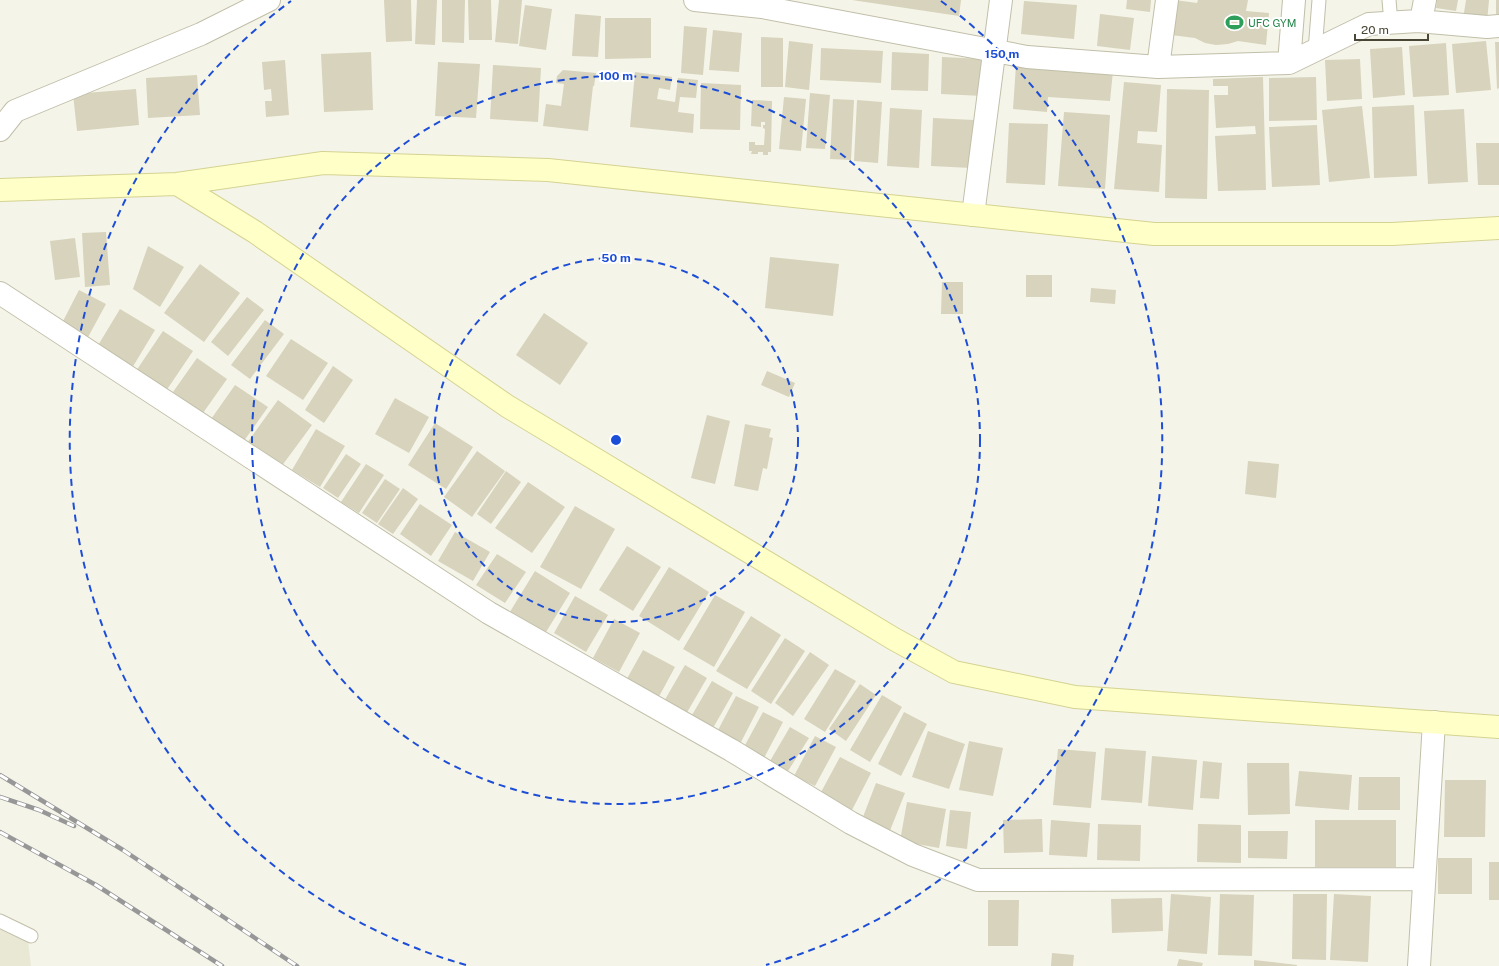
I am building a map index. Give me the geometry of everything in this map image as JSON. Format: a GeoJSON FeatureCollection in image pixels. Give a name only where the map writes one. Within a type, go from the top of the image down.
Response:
{"type":"FeatureCollection","features":[{"type":"Feature","properties":{"kind":"street"},"geometry":{"type":"LineString","coordinates":[[0,130],[15,111],[201,34],[269,0]]}},
{"type":"Feature","properties":{"kind":"street"},"geometry":{"type":"LineString","coordinates":[[694,0],[762,7],[1027,57],[1158,67],[1289,63],[1369,24],[1421,21],[1487,27],[1499,26]]}},
{"type":"Feature","properties":{"kind":"street"},"geometry":{"type":"LineString","coordinates":[[973,215],[1001,0]]}},
{"type":"Feature","properties":{"kind":"street"},"geometry":{"type":"LineString","coordinates":[[1158,67],[1167,0]]}},
{"type":"Feature","properties":{"kind":"street"},"geometry":{"type":"LineString","coordinates":[[1289,63],[1294,0]]}},
{"type":"Feature","properties":{"kind":"street"},"geometry":{"type":"LineString","coordinates":[[1421,21],[1424,0]]}},
{"type":"Feature","properties":{"kind":"street"},"geometry":{"type":"LineString","coordinates":[[0,190],[177,184],[323,163],[548,170],[1154,234],[1392,234],[1499,228]]}},
{"type":"Feature","properties":{"kind":"street"},"geometry":{"type":"LineString","coordinates":[[177,184],[255,232],[507,406],[894,639],[954,672],[1076,696],[1499,727]]}},
{"type":"Feature","properties":{"kind":"street"},"geometry":{"type":"LineString","coordinates":[[0,293],[489,613],[731,750],[851,823],[913,855],[978,880],[1423,879]]}},
{"type":"Feature","properties":{"kind":"street"},"geometry":{"type":"LineString","coordinates":[[1419,966],[1423,879],[1434,722]]}},
{"type":"Feature","properties":{"kind":"lane"},"geometry":{"type":"LineString","coordinates":[[1315,51],[1319,0]]}},
{"type":"Feature","properties":{"kind":"lane"},"geometry":{"type":"LineString","coordinates":[[1389,0],[1392,23]]}},
{"type":"Feature","properties":{"kind":"lane"},"geometry":{"type":"LineString","coordinates":[[0,921],[31,936]]}},
{"type":"Feature","properties":{"kind":"shaded area"},"geometry":{"type":"Polygon","coordinates":[[[0,926],[28,941],[31,966],[0,966],[0,926]]]}},
{"type":"Feature","properties":{"kind":"building"},"geometry":{"type":"Polygon","coordinates":[[[384,0],[411,0],[412,41],[386,42],[384,0]]]}},
{"type":"Feature","properties":{"kind":"building"},"geometry":{"type":"Polygon","coordinates":[[[417,0],[437,0],[435,45],[415,44],[417,0]]]}},
{"type":"Feature","properties":{"kind":"building"},"geometry":{"type":"Polygon","coordinates":[[[442,0],[465,0],[464,43],[442,42],[442,0]]]}},
{"type":"Feature","properties":{"kind":"building"},"geometry":{"type":"Polygon","coordinates":[[[468,0],[491,0],[492,40],[469,40],[468,0]]]}},
{"type":"Feature","properties":{"kind":"building"},"geometry":{"type":"Polygon","coordinates":[[[499,0],[522,0],[518,44],[495,42],[499,0]]]}},
{"type":"Feature","properties":{"kind":"building"},"geometry":{"type":"Polygon","coordinates":[[[852,0],[961,0],[959,16],[852,0]]]}},
{"type":"Feature","properties":{"kind":"building"},"geometry":{"type":"Polygon","coordinates":[[[1127,0],[1151,0],[1150,12],[1126,9],[1127,0]]]}},
{"type":"Feature","properties":{"kind":"building"},"geometry":{"type":"Polygon","coordinates":[[[1175,0],[1197,3],[1198,0],[1248,0],[1246,11],[1269,13],[1266,45],[1238,41],[1216,45],[1205,43],[1195,38],[1171,35],[1175,0]]]}},
{"type":"Feature","properties":{"kind":"building"},"geometry":{"type":"Polygon","coordinates":[[[1437,0],[1458,0],[1456,11],[1436,8],[1437,0]]]}},
{"type":"Feature","properties":{"kind":"building"},"geometry":{"type":"Polygon","coordinates":[[[1466,0],[1489,0],[1487,22],[1463,19],[1466,0]]]}},
{"type":"Feature","properties":{"kind":"building"},"geometry":{"type":"Polygon","coordinates":[[[1496,0],[1499,0],[1499,14],[1496,14],[1496,0]]]}},
{"type":"Feature","properties":{"kind":"building"},"geometry":{"type":"Polygon","coordinates":[[[1024,1],[1077,5],[1074,39],[1021,34],[1024,1]]]}},
{"type":"Feature","properties":{"kind":"building"},"geometry":{"type":"Polygon","coordinates":[[[525,5],[552,9],[546,50],[519,46],[525,5]]]}},
{"type":"Feature","properties":{"kind":"building"},"geometry":{"type":"Polygon","coordinates":[[[575,14],[601,16],[598,57],[572,56],[575,14]]]}},
{"type":"Feature","properties":{"kind":"building"},"geometry":{"type":"Polygon","coordinates":[[[1100,14],[1134,18],[1130,50],[1097,46],[1100,14]]]}},
{"type":"Feature","properties":{"kind":"building"},"geometry":{"type":"Polygon","coordinates":[[[605,18],[651,18],[651,58],[605,59],[605,18]]]}},
{"type":"Feature","properties":{"kind":"building"},"geometry":{"type":"Polygon","coordinates":[[[684,26],[707,28],[703,75],[681,73],[684,26]]]}},
{"type":"Feature","properties":{"kind":"building"},"geometry":{"type":"Polygon","coordinates":[[[713,30],[742,33],[739,72],[709,70],[713,30]]]}},
{"type":"Feature","properties":{"kind":"building"},"geometry":{"type":"Polygon","coordinates":[[[761,37],[783,38],[783,87],[761,87],[761,37]]]}},
{"type":"Feature","properties":{"kind":"building"},"geometry":{"type":"Polygon","coordinates":[[[789,41],[813,44],[809,90],[785,87],[789,41]]]}},
{"type":"Feature","properties":{"kind":"building"},"geometry":{"type":"Polygon","coordinates":[[[1486,41],[1491,90],[1456,93],[1452,44],[1486,41]]]}},
{"type":"Feature","properties":{"kind":"building"},"geometry":{"type":"Polygon","coordinates":[[[1495,42],[1499,42],[1499,88],[1497,89],[1495,42]]]}},
{"type":"Feature","properties":{"kind":"building"},"geometry":{"type":"Polygon","coordinates":[[[1446,43],[1449,95],[1413,97],[1409,46],[1446,43]]]}},
{"type":"Feature","properties":{"kind":"building"},"geometry":{"type":"Polygon","coordinates":[[[1402,47],[1405,95],[1373,98],[1370,49],[1402,47]]]}},
{"type":"Feature","properties":{"kind":"building"},"geometry":{"type":"Polygon","coordinates":[[[821,48],[883,51],[881,83],[820,80],[821,48]]]}},
{"type":"Feature","properties":{"kind":"building"},"geometry":{"type":"Polygon","coordinates":[[[371,52],[373,110],[324,112],[321,54],[371,52]]]}},
{"type":"Feature","properties":{"kind":"building"},"geometry":{"type":"Polygon","coordinates":[[[892,52],[929,54],[928,91],[891,90],[892,52]]]}},
{"type":"Feature","properties":{"kind":"building"},"geometry":{"type":"Polygon","coordinates":[[[942,57],[984,59],[983,96],[941,94],[942,57]]]}},
{"type":"Feature","properties":{"kind":"building"},"geometry":{"type":"Polygon","coordinates":[[[1360,59],[1362,99],[1327,101],[1325,60],[1360,59]]]}},
{"type":"Feature","properties":{"kind":"building"},"geometry":{"type":"Polygon","coordinates":[[[285,60],[289,115],[266,117],[265,101],[272,101],[271,89],[264,90],[262,62],[285,60]]]}},
{"type":"Feature","properties":{"kind":"building"},"geometry":{"type":"Polygon","coordinates":[[[438,62],[480,64],[476,118],[435,116],[438,62]]]}},
{"type":"Feature","properties":{"kind":"building"},"geometry":{"type":"Polygon","coordinates":[[[493,65],[541,68],[538,122],[490,119],[493,65]]]}},
{"type":"Feature","properties":{"kind":"building"},"geometry":{"type":"Polygon","coordinates":[[[1016,65],[1113,71],[1110,101],[1048,97],[1047,112],[1013,109],[1016,65]]]}},
{"type":"Feature","properties":{"kind":"building"},"geometry":{"type":"Polygon","coordinates":[[[563,70],[596,73],[588,131],[543,126],[546,104],[561,106],[564,84],[556,83],[557,76],[563,70]]]}},
{"type":"Feature","properties":{"kind":"building"},"geometry":{"type":"Polygon","coordinates":[[[635,72],[672,77],[670,90],[659,88],[657,99],[675,102],[678,78],[698,80],[696,98],[680,97],[678,112],[694,114],[693,133],[630,127],[635,72]]]}},
{"type":"Feature","properties":{"kind":"building"},"geometry":{"type":"Polygon","coordinates":[[[197,75],[200,115],[148,118],[146,78],[197,75]]]}},
{"type":"Feature","properties":{"kind":"building"},"geometry":{"type":"Polygon","coordinates":[[[1263,77],[1266,190],[1218,191],[1215,136],[1256,134],[1255,126],[1216,128],[1214,95],[1228,95],[1228,86],[1213,86],[1213,79],[1263,77]]]}},
{"type":"Feature","properties":{"kind":"building"},"geometry":{"type":"Polygon","coordinates":[[[1316,77],[1317,120],[1269,121],[1269,78],[1316,77]]]}},
{"type":"Feature","properties":{"kind":"building"},"geometry":{"type":"Polygon","coordinates":[[[1124,82],[1161,85],[1157,132],[1138,131],[1137,143],[1162,145],[1159,192],[1114,189],[1124,82]]]}},
{"type":"Feature","properties":{"kind":"building"},"geometry":{"type":"Polygon","coordinates":[[[701,83],[741,85],[740,130],[700,129],[701,83]]]}},
{"type":"Feature","properties":{"kind":"building"},"geometry":{"type":"Polygon","coordinates":[[[136,89],[139,125],[77,131],[73,94],[136,89]]]}},
{"type":"Feature","properties":{"kind":"building"},"geometry":{"type":"Polygon","coordinates":[[[1167,89],[1209,90],[1207,199],[1165,198],[1167,89]]]}},
{"type":"Feature","properties":{"kind":"building"},"geometry":{"type":"Polygon","coordinates":[[[810,93],[830,95],[825,149],[806,148],[810,93]]]}},
{"type":"Feature","properties":{"kind":"building"},"geometry":{"type":"Polygon","coordinates":[[[784,97],[806,99],[801,151],[779,149],[784,97]]]}},
{"type":"Feature","properties":{"kind":"building"},"geometry":{"type":"Polygon","coordinates":[[[833,99],[854,100],[851,160],[830,159],[833,99]]]}},
{"type":"Feature","properties":{"kind":"building"},"geometry":{"type":"Polygon","coordinates":[[[752,100],[772,101],[771,152],[768,152],[768,155],[763,155],[763,152],[751,154],[752,151],[749,151],[749,142],[755,142],[755,145],[764,145],[765,129],[763,128],[763,125],[765,125],[765,122],[761,122],[761,127],[751,126],[752,100]]]}},
{"type":"Feature","properties":{"kind":"building"},"geometry":{"type":"Polygon","coordinates":[[[857,100],[882,102],[878,163],[854,161],[857,100]]]}},
{"type":"Feature","properties":{"kind":"building"},"geometry":{"type":"Polygon","coordinates":[[[1414,105],[1417,176],[1374,178],[1372,107],[1414,105]]]}},
{"type":"Feature","properties":{"kind":"building"},"geometry":{"type":"Polygon","coordinates":[[[1362,106],[1370,178],[1329,182],[1322,110],[1362,106]]]}},
{"type":"Feature","properties":{"kind":"building"},"geometry":{"type":"Polygon","coordinates":[[[890,108],[922,110],[919,168],[887,166],[890,108]]]}},
{"type":"Feature","properties":{"kind":"building"},"geometry":{"type":"Polygon","coordinates":[[[1464,109],[1468,182],[1428,184],[1424,111],[1464,109]]]}},
{"type":"Feature","properties":{"kind":"building"},"geometry":{"type":"Polygon","coordinates":[[[1064,112],[1110,115],[1105,189],[1058,186],[1064,112]]]}},
{"type":"Feature","properties":{"kind":"building"},"geometry":{"type":"Polygon","coordinates":[[[933,118],[974,120],[971,168],[931,166],[933,118]]]}},
{"type":"Feature","properties":{"kind":"building"},"geometry":{"type":"Polygon","coordinates":[[[1009,123],[1048,124],[1045,185],[1006,183],[1009,123]]]}},
{"type":"Feature","properties":{"kind":"building"},"geometry":{"type":"Polygon","coordinates":[[[1317,125],[1320,185],[1272,187],[1269,127],[1317,125]]]}},
{"type":"Feature","properties":{"kind":"building"},"geometry":{"type":"Polygon","coordinates":[[[1476,143],[1499,143],[1499,185],[1478,185],[1476,143]]]}},
{"type":"Feature","properties":{"kind":"building"},"geometry":{"type":"Polygon","coordinates":[[[106,232],[110,285],[85,287],[82,233],[106,232]]]}},
{"type":"Feature","properties":{"kind":"building"},"geometry":{"type":"Polygon","coordinates":[[[75,238],[80,277],[55,280],[50,241],[75,238]]]}},
{"type":"Feature","properties":{"kind":"building"},"geometry":{"type":"Polygon","coordinates":[[[148,246],[184,267],[160,307],[133,289],[148,246]]]}},
{"type":"Feature","properties":{"kind":"building"},"geometry":{"type":"Polygon","coordinates":[[[770,257],[839,264],[833,316],[765,308],[770,257]]]}},
{"type":"Feature","properties":{"kind":"building"},"geometry":{"type":"Polygon","coordinates":[[[200,264],[240,293],[204,342],[164,313],[200,264]]]}},
{"type":"Feature","properties":{"kind":"building"},"geometry":{"type":"Polygon","coordinates":[[[1026,275],[1052,275],[1052,297],[1026,297],[1026,275]]]}},
{"type":"Feature","properties":{"kind":"building"},"geometry":{"type":"Polygon","coordinates":[[[942,282],[963,282],[963,314],[941,314],[942,282]]]}},
{"type":"Feature","properties":{"kind":"building"},"geometry":{"type":"Polygon","coordinates":[[[1091,288],[1116,290],[1115,304],[1090,302],[1091,288]]]}},
{"type":"Feature","properties":{"kind":"building"},"geometry":{"type":"Polygon","coordinates":[[[79,290],[106,304],[87,339],[61,325],[79,290]]]}},
{"type":"Feature","properties":{"kind":"building"},"geometry":{"type":"Polygon","coordinates":[[[247,297],[264,310],[228,356],[211,342],[247,297]]]}},
{"type":"Feature","properties":{"kind":"building"},"geometry":{"type":"Polygon","coordinates":[[[120,309],[155,330],[132,368],[97,347],[120,309]]]}},
{"type":"Feature","properties":{"kind":"building"},"geometry":{"type":"Polygon","coordinates":[[[544,313],[588,343],[560,385],[516,355],[544,313]]]}},
{"type":"Feature","properties":{"kind":"building"},"geometry":{"type":"Polygon","coordinates":[[[265,320],[284,334],[250,379],[231,365],[265,320]]]}},
{"type":"Feature","properties":{"kind":"building"},"geometry":{"type":"Polygon","coordinates":[[[163,331],[193,351],[166,391],[136,371],[163,331]]]}},
{"type":"Feature","properties":{"kind":"building"},"geometry":{"type":"Polygon","coordinates":[[[291,339],[328,363],[303,400],[266,376],[291,339]]]}},
{"type":"Feature","properties":{"kind":"building"},"geometry":{"type":"Polygon","coordinates":[[[197,358],[227,379],[203,413],[173,392],[197,358]]]}},
{"type":"Feature","properties":{"kind":"building"},"geometry":{"type":"Polygon","coordinates":[[[333,366],[353,380],[324,423],[305,410],[333,366]]]}},
{"type":"Feature","properties":{"kind":"building"},"geometry":{"type":"Polygon","coordinates":[[[767,371],[795,383],[789,397],[761,385],[767,371]]]}},
{"type":"Feature","properties":{"kind":"building"},"geometry":{"type":"Polygon","coordinates":[[[235,385],[268,407],[241,445],[209,422],[235,385]]]}},
{"type":"Feature","properties":{"kind":"building"},"geometry":{"type":"Polygon","coordinates":[[[395,398],[429,417],[409,453],[375,434],[395,398]]]}},
{"type":"Feature","properties":{"kind":"building"},"geometry":{"type":"Polygon","coordinates":[[[278,400],[312,425],[281,467],[247,443],[278,400]]]}},
{"type":"Feature","properties":{"kind":"building"},"geometry":{"type":"Polygon","coordinates":[[[707,415],[730,421],[715,484],[691,478],[707,415]]]}},
{"type":"Feature","properties":{"kind":"building"},"geometry":{"type":"Polygon","coordinates":[[[435,423],[473,447],[446,489],[408,465],[435,423]]]}},
{"type":"Feature","properties":{"kind":"building"},"geometry":{"type":"Polygon","coordinates":[[[745,424],[771,429],[769,437],[773,438],[767,469],[763,468],[758,491],[734,486],[745,424]]]}},
{"type":"Feature","properties":{"kind":"building"},"geometry":{"type":"Polygon","coordinates":[[[316,429],[345,446],[320,487],[292,470],[316,429]]]}},
{"type":"Feature","properties":{"kind":"building"},"geometry":{"type":"Polygon","coordinates":[[[477,451],[505,471],[472,517],[444,497],[477,451]]]}},
{"type":"Feature","properties":{"kind":"building"},"geometry":{"type":"Polygon","coordinates":[[[346,454],[361,464],[338,498],[323,488],[346,454]]]}},
{"type":"Feature","properties":{"kind":"building"},"geometry":{"type":"Polygon","coordinates":[[[1248,461],[1279,464],[1276,498],[1245,494],[1248,461]]]}},
{"type":"Feature","properties":{"kind":"building"},"geometry":{"type":"Polygon","coordinates":[[[366,464],[384,475],[359,513],[341,502],[366,464]]]}},
{"type":"Feature","properties":{"kind":"building"},"geometry":{"type":"Polygon","coordinates":[[[506,471],[521,482],[491,524],[477,514],[506,471]]]}},
{"type":"Feature","properties":{"kind":"building"},"geometry":{"type":"Polygon","coordinates":[[[385,479],[400,489],[377,523],[362,513],[385,479]]]}},
{"type":"Feature","properties":{"kind":"building"},"geometry":{"type":"Polygon","coordinates":[[[528,482],[565,507],[532,553],[495,528],[528,482]]]}},
{"type":"Feature","properties":{"kind":"building"},"geometry":{"type":"Polygon","coordinates":[[[403,488],[418,499],[393,534],[378,524],[403,488]]]}},
{"type":"Feature","properties":{"kind":"building"},"geometry":{"type":"Polygon","coordinates":[[[420,504],[452,525],[431,556],[400,534],[420,504]]]}},
{"type":"Feature","properties":{"kind":"building"},"geometry":{"type":"Polygon","coordinates":[[[575,506],[615,529],[581,589],[540,567],[575,506]]]}},
{"type":"Feature","properties":{"kind":"building"},"geometry":{"type":"Polygon","coordinates":[[[455,532],[490,552],[473,581],[438,561],[455,532]]]}},
{"type":"Feature","properties":{"kind":"building"},"geometry":{"type":"Polygon","coordinates":[[[627,546],[661,567],[633,611],[599,590],[627,546]]]}},
{"type":"Feature","properties":{"kind":"building"},"geometry":{"type":"Polygon","coordinates":[[[497,554],[526,572],[505,603],[476,585],[497,554]]]}},
{"type":"Feature","properties":{"kind":"building"},"geometry":{"type":"Polygon","coordinates":[[[669,567],[709,592],[679,641],[639,616],[669,567]]]}},
{"type":"Feature","properties":{"kind":"building"},"geometry":{"type":"Polygon","coordinates":[[[535,571],[570,593],[543,637],[508,615],[535,571]]]}},
{"type":"Feature","properties":{"kind":"building"},"geometry":{"type":"Polygon","coordinates":[[[715,595],[745,612],[714,667],[683,649],[715,595]]]}},
{"type":"Feature","properties":{"kind":"building"},"geometry":{"type":"Polygon","coordinates":[[[575,596],[608,615],[586,652],[554,633],[575,596]]]}},
{"type":"Feature","properties":{"kind":"building"},"geometry":{"type":"Polygon","coordinates":[[[751,616],[781,635],[747,689],[716,671],[751,616]]]}},
{"type":"Feature","properties":{"kind":"building"},"geometry":{"type":"Polygon","coordinates":[[[614,619],[640,633],[619,672],[593,658],[614,619]]]}},
{"type":"Feature","properties":{"kind":"building"},"geometry":{"type":"Polygon","coordinates":[[[785,638],[805,651],[771,704],[751,691],[785,638]]]}},
{"type":"Feature","properties":{"kind":"building"},"geometry":{"type":"Polygon","coordinates":[[[643,650],[675,667],[656,702],[624,684],[643,650]]]}},
{"type":"Feature","properties":{"kind":"building"},"geometry":{"type":"Polygon","coordinates":[[[810,652],[829,665],[793,716],[775,703],[810,652]]]}},
{"type":"Feature","properties":{"kind":"building"},"geometry":{"type":"Polygon","coordinates":[[[685,665],[707,678],[685,716],[663,703],[685,665]]]}},
{"type":"Feature","properties":{"kind":"building"},"geometry":{"type":"Polygon","coordinates":[[[835,669],[856,681],[825,732],[804,719],[835,669]]]}},
{"type":"Feature","properties":{"kind":"building"},"geometry":{"type":"Polygon","coordinates":[[[712,681],[733,693],[713,728],[692,715],[712,681]]]}},
{"type":"Feature","properties":{"kind":"building"},"geometry":{"type":"Polygon","coordinates":[[[860,684],[876,695],[846,741],[829,729],[860,684]]]}},
{"type":"Feature","properties":{"kind":"building"},"geometry":{"type":"Polygon","coordinates":[[[882,695],[902,707],[870,762],[850,750],[882,695]]]}},
{"type":"Feature","properties":{"kind":"building"},"geometry":{"type":"Polygon","coordinates":[[[736,696],[759,707],[740,744],[717,732],[736,696]]]}},
{"type":"Feature","properties":{"kind":"building"},"geometry":{"type":"Polygon","coordinates":[[[763,712],[783,722],[764,758],[744,747],[763,712]]]}},
{"type":"Feature","properties":{"kind":"building"},"geometry":{"type":"Polygon","coordinates":[[[904,712],[927,724],[901,776],[878,764],[904,712]]]}},
{"type":"Feature","properties":{"kind":"building"},"geometry":{"type":"Polygon","coordinates":[[[790,727],[809,738],[788,771],[770,761],[790,727]]]}},
{"type":"Feature","properties":{"kind":"building"},"geometry":{"type":"Polygon","coordinates":[[[928,731],[965,744],[949,789],[912,777],[928,731]]]}},
{"type":"Feature","properties":{"kind":"building"},"geometry":{"type":"Polygon","coordinates":[[[815,736],[836,747],[815,786],[794,776],[815,736]]]}},
{"type":"Feature","properties":{"kind":"building"},"geometry":{"type":"Polygon","coordinates":[[[969,741],[1003,748],[993,796],[959,790],[969,741]]]}},
{"type":"Feature","properties":{"kind":"building"},"geometry":{"type":"Polygon","coordinates":[[[1105,748],[1146,751],[1142,803],[1101,800],[1105,748]]]}},
{"type":"Feature","properties":{"kind":"building"},"geometry":{"type":"Polygon","coordinates":[[[1058,749],[1096,752],[1091,808],[1053,805],[1058,749]]]}},
{"type":"Feature","properties":{"kind":"building"},"geometry":{"type":"Polygon","coordinates":[[[1152,756],[1197,760],[1193,810],[1148,806],[1152,756]]]}},
{"type":"Feature","properties":{"kind":"building"},"geometry":{"type":"Polygon","coordinates":[[[840,757],[871,773],[852,810],[820,794],[840,757]]]}},
{"type":"Feature","properties":{"kind":"building"},"geometry":{"type":"Polygon","coordinates":[[[1203,761],[1222,763],[1219,799],[1200,798],[1203,761]]]}},
{"type":"Feature","properties":{"kind":"building"},"geometry":{"type":"Polygon","coordinates":[[[1247,763],[1289,763],[1290,814],[1248,815],[1247,763]]]}},
{"type":"Feature","properties":{"kind":"building"},"geometry":{"type":"Polygon","coordinates":[[[1299,771],[1352,775],[1349,810],[1295,806],[1299,771]]]}},
{"type":"Feature","properties":{"kind":"building"},"geometry":{"type":"Polygon","coordinates":[[[1359,777],[1400,777],[1400,810],[1358,810],[1359,777]]]}},
{"type":"Feature","properties":{"kind":"building"},"geometry":{"type":"Polygon","coordinates":[[[1445,780],[1486,780],[1485,837],[1444,837],[1445,780]]]}},
{"type":"Feature","properties":{"kind":"building"},"geometry":{"type":"Polygon","coordinates":[[[876,783],[905,793],[889,833],[861,822],[876,783]]]}},
{"type":"Feature","properties":{"kind":"building"},"geometry":{"type":"Polygon","coordinates":[[[907,802],[946,809],[939,848],[900,841],[907,802]]]}},
{"type":"Feature","properties":{"kind":"building"},"geometry":{"type":"Polygon","coordinates":[[[950,810],[971,812],[967,849],[946,846],[950,810]]]}},
{"type":"Feature","properties":{"kind":"building"},"geometry":{"type":"Polygon","coordinates":[[[1042,819],[1043,852],[1004,853],[1003,820],[1042,819]]]}},
{"type":"Feature","properties":{"kind":"building"},"geometry":{"type":"Polygon","coordinates":[[[1051,820],[1090,823],[1087,857],[1049,855],[1051,820]]]}},
{"type":"Feature","properties":{"kind":"building"},"geometry":{"type":"Polygon","coordinates":[[[1315,820],[1396,820],[1396,867],[1315,867],[1315,820]]]}},
{"type":"Feature","properties":{"kind":"building"},"geometry":{"type":"Polygon","coordinates":[[[1098,824],[1141,825],[1140,861],[1097,860],[1098,824]]]}},
{"type":"Feature","properties":{"kind":"building"},"geometry":{"type":"Polygon","coordinates":[[[1198,824],[1241,825],[1241,863],[1197,862],[1198,824]]]}},
{"type":"Feature","properties":{"kind":"building"},"geometry":{"type":"Polygon","coordinates":[[[1248,831],[1288,831],[1287,859],[1248,858],[1248,831]]]}},
{"type":"Feature","properties":{"kind":"building"},"geometry":{"type":"Polygon","coordinates":[[[1438,858],[1472,858],[1472,894],[1438,894],[1438,858]]]}},
{"type":"Feature","properties":{"kind":"building"},"geometry":{"type":"Polygon","coordinates":[[[1489,862],[1499,862],[1499,900],[1489,900],[1489,862]]]}},
{"type":"Feature","properties":{"kind":"building"},"geometry":{"type":"Polygon","coordinates":[[[1171,894],[1211,897],[1207,954],[1167,951],[1171,894]]]}},
{"type":"Feature","properties":{"kind":"building"},"geometry":{"type":"Polygon","coordinates":[[[1220,894],[1254,895],[1252,956],[1218,955],[1220,894]]]}},
{"type":"Feature","properties":{"kind":"building"},"geometry":{"type":"Polygon","coordinates":[[[1293,894],[1327,894],[1326,960],[1292,959],[1293,894]]]}},
{"type":"Feature","properties":{"kind":"building"},"geometry":{"type":"Polygon","coordinates":[[[1334,894],[1371,896],[1368,962],[1330,960],[1334,894]]]}},
{"type":"Feature","properties":{"kind":"building"},"geometry":{"type":"Polygon","coordinates":[[[1162,898],[1163,931],[1112,933],[1111,899],[1162,898]]]}},
{"type":"Feature","properties":{"kind":"building"},"geometry":{"type":"Polygon","coordinates":[[[988,900],[1019,900],[1018,946],[988,946],[988,900]]]}},
{"type":"Feature","properties":{"kind":"building"},"geometry":{"type":"Polygon","coordinates":[[[1052,953],[1074,955],[1073,966],[1051,966],[1052,953]]]}},
{"type":"Feature","properties":{"kind":"building"},"geometry":{"type":"Polygon","coordinates":[[[1179,959],[1203,963],[1202,966],[1177,966],[1179,959]]]}},
{"type":"Feature","properties":{"kind":"building"},"geometry":{"type":"Polygon","coordinates":[[[1254,960],[1297,965],[1297,966],[1254,966],[1254,960]]]}},
{"type":"Feature","properties":{"kind":"railway"},"geometry":{"type":"LineString","coordinates":[[0,775],[123,850],[297,966]]}},
{"type":"Feature","properties":{"kind":"railway"},"geometry":{"type":"LineString","coordinates":[[0,797],[39,810],[74,826]]}},
{"type":"Feature","properties":{"kind":"railway"},"geometry":{"type":"LineString","coordinates":[[0,832],[96,885],[222,966]]}},
{"type":"Feature","properties":{"kind":"place","name":"UFC GYM"},"geometry":{"type":"Point","coordinates":[1235,23]}}]}
